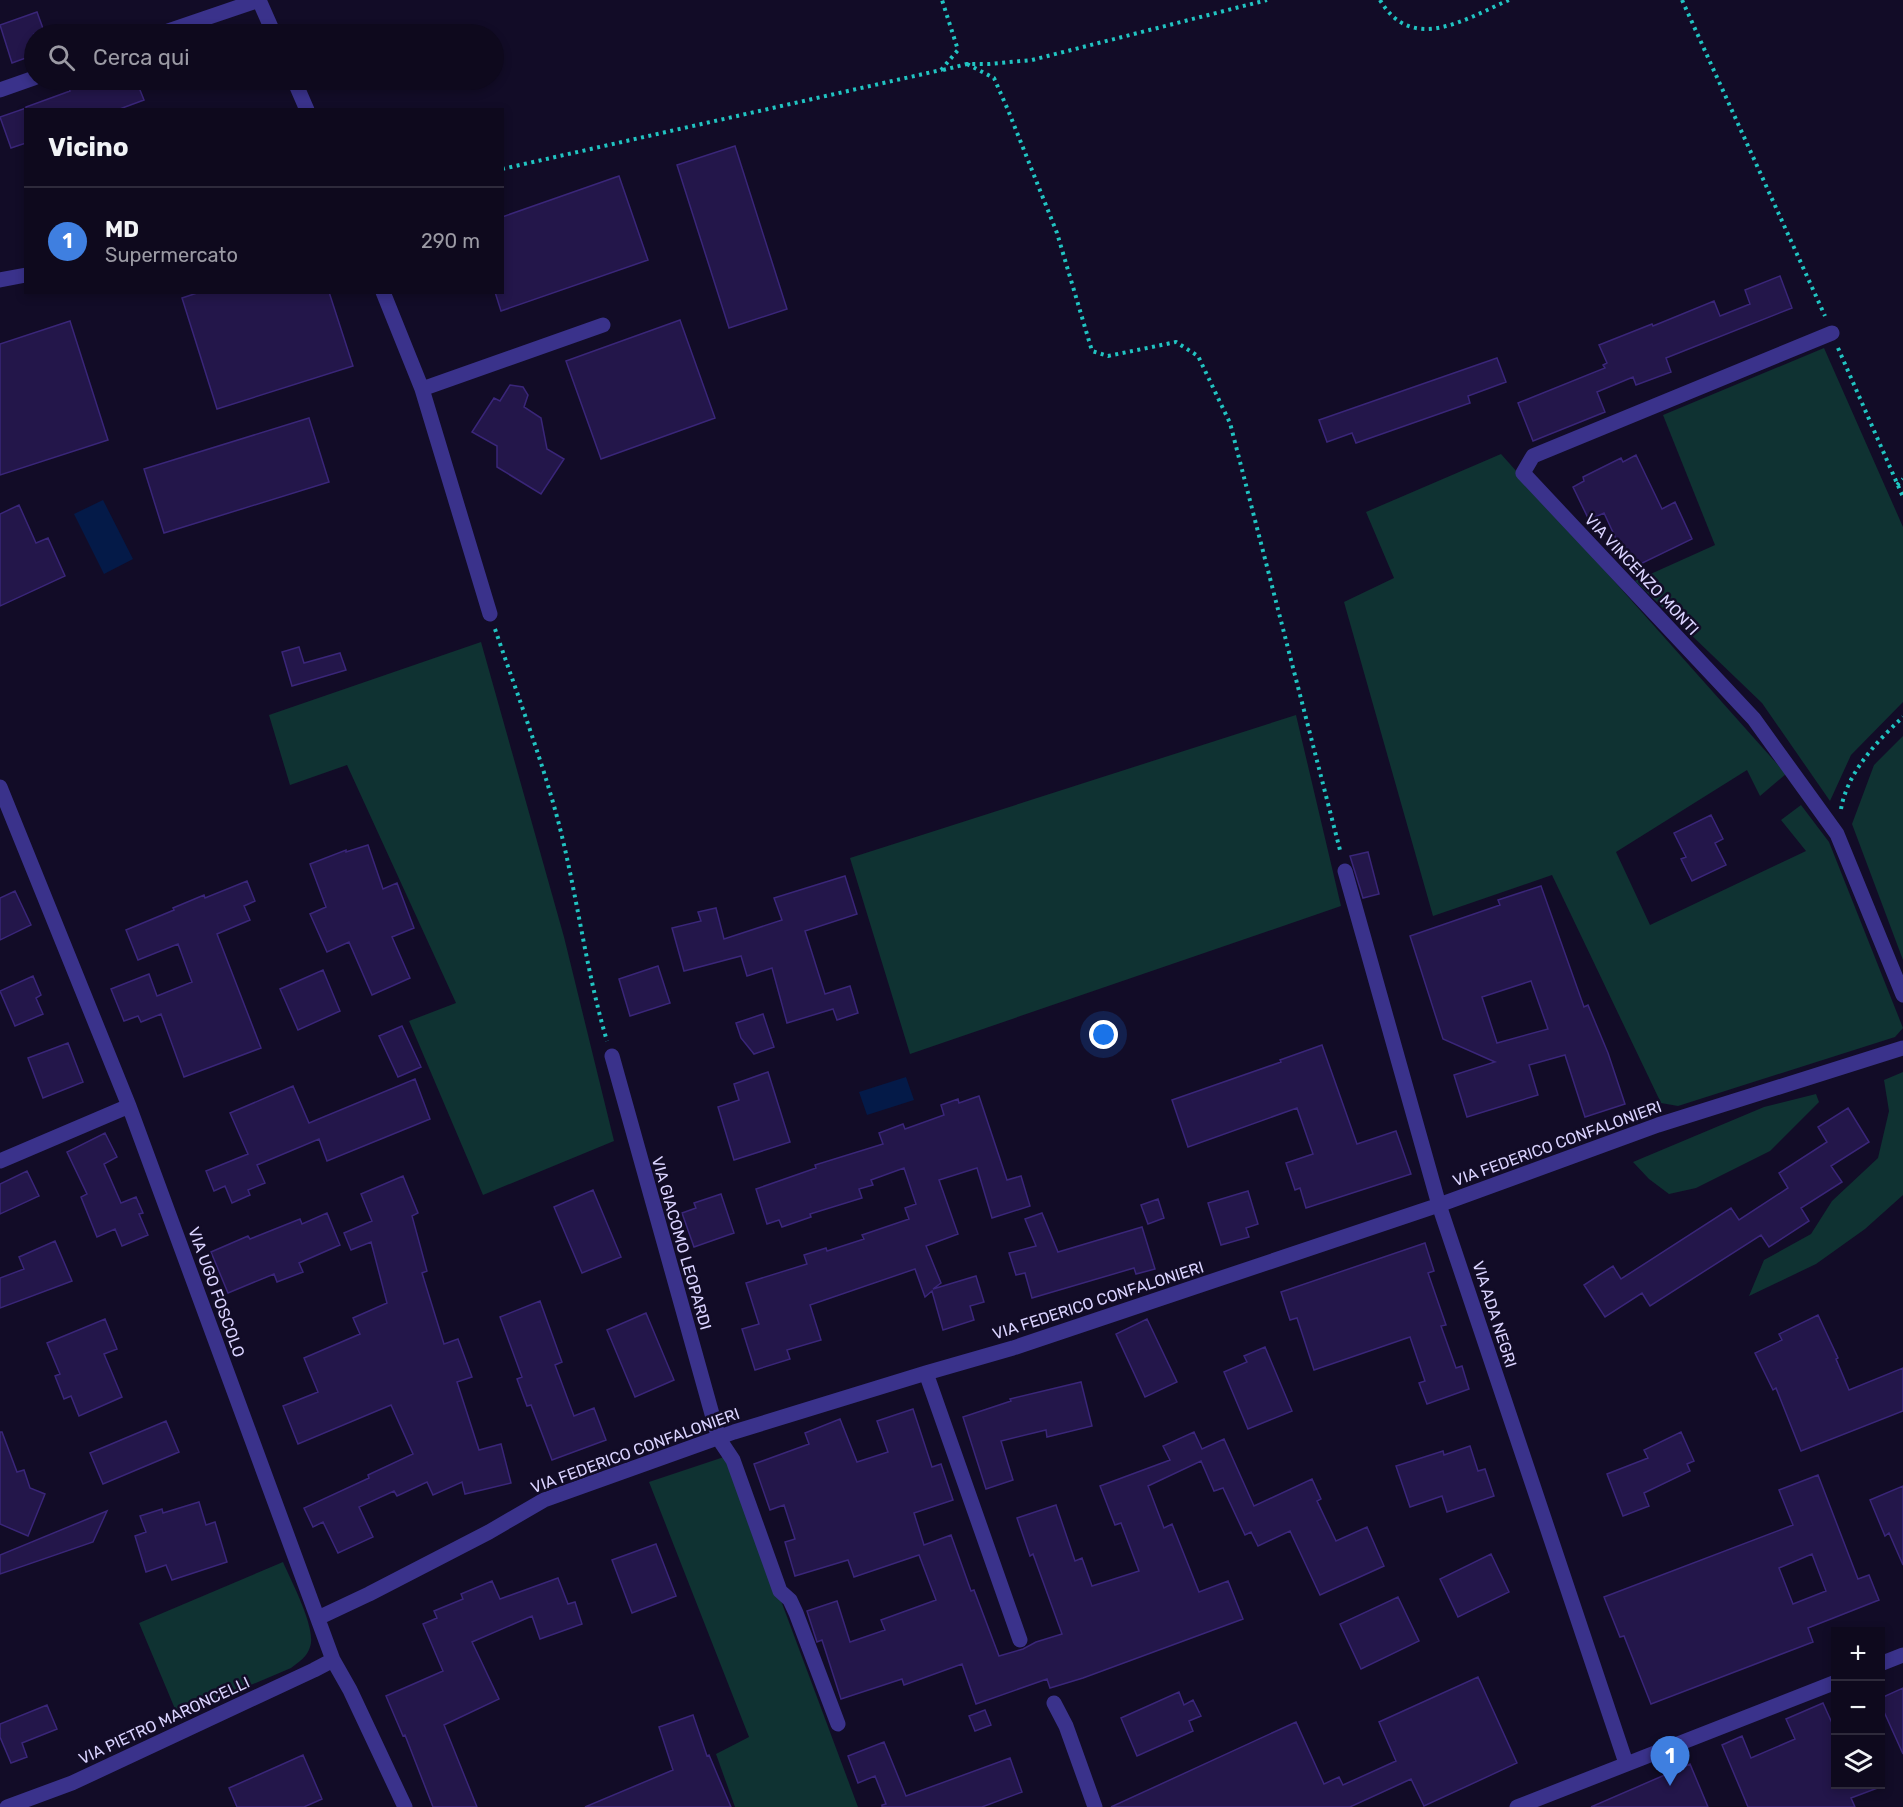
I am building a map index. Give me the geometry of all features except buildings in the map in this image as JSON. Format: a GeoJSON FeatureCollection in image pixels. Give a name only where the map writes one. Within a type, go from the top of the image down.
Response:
{"type":"FeatureCollection","features":[{"type":"Feature","properties":{"kind":"street"},"geometry":{"type":"LineString","coordinates":[[188,24],[259,0],[270,24]]}},
{"type":"Feature","properties":{"kind":"street"},"geometry":{"type":"LineString","coordinates":[[0,90],[24,82]]}},
{"type":"Feature","properties":{"kind":"street"},"geometry":{"type":"LineString","coordinates":[[298,90],[306,108]]}},
{"type":"Feature","properties":{"kind":"street"},"geometry":{"type":"LineString","coordinates":[[0,280],[24,275]]}},
{"type":"Feature","properties":{"kind":"street"},"geometry":{"type":"LineString","coordinates":[[384,294],[422,389],[490,614]]}},
{"type":"Feature","properties":{"kind":"street"},"geometry":{"type":"LineString","coordinates":[[422,389],[603,325]]}},
{"type":"Feature","properties":{"kind":"street","name":"VIA VINCENZO MONTI"},"geometry":{"type":"LineString","coordinates":[[1832,333],[1533,456],[1523,473],[1754,719],[1837,834],[1903,995]]}},
{"type":"Feature","properties":{"kind":"street","name":"VIA UGO FOSCOLO"},"geometry":{"type":"LineString","coordinates":[[0,788],[129,1106],[333,1659],[405,1807]]}},
{"type":"Feature","properties":{"kind":"street","name":"VIA ADA NEGRI"},"geometry":{"type":"LineString","coordinates":[[1345,871],[1439,1205],[1626,1763]]}},
{"type":"Feature","properties":{"kind":"street","name":"VIA FEDERICO CONFALONIERI"},"geometry":{"type":"LineString","coordinates":[[318,1618],[489,1532],[544,1500],[719,1439],[926,1373],[1013,1348],[1439,1205],[1658,1125],[1903,1048]]}},
{"type":"Feature","properties":{"kind":"street","name":"VIA GIACOMO LEOPARDI"},"geometry":{"type":"LineString","coordinates":[[612,1056],[719,1439],[733,1460],[780,1591],[790,1600],[796,1613],[838,1724]]}},
{"type":"Feature","properties":{"kind":"street"},"geometry":{"type":"LineString","coordinates":[[0,1161],[129,1106]]}},
{"type":"Feature","properties":{"kind":"street"},"geometry":{"type":"LineString","coordinates":[[926,1373],[1020,1640]]}},
{"type":"Feature","properties":{"kind":"street"},"geometry":{"type":"LineString","coordinates":[[1885,1662],[1903,1655]]}},
{"type":"Feature","properties":{"kind":"street","name":"VIA PIETRO MARONCELLI"},"geometry":{"type":"LineString","coordinates":[[7,1807],[72,1784],[333,1659]]}},
{"type":"Feature","properties":{"kind":"street"},"geometry":{"type":"LineString","coordinates":[[1517,1807],[1831,1684]]}},
{"type":"Feature","properties":{"kind":"street"},"geometry":{"type":"LineString","coordinates":[[1054,1703],[1066,1726],[1095,1807]]}},
{"type":"Feature","properties":{"kind":"path"},"geometry":{"type":"LineString","coordinates":[[941,70],[958,50],[942,0]]}},
{"type":"Feature","properties":{"kind":"path"},"geometry":{"type":"LineString","coordinates":[[504,169],[967,64],[1032,60],[1267,0]]}},
{"type":"Feature","properties":{"kind":"path"},"geometry":{"type":"LineString","coordinates":[[1380,0],[1386,10],[1401,22],[1423,30],[1442,29],[1509,0]]}},
{"type":"Feature","properties":{"kind":"path"},"geometry":{"type":"LineString","coordinates":[[1682,0],[1903,497]]}},
{"type":"Feature","properties":{"kind":"path"},"geometry":{"type":"LineString","coordinates":[[967,64],[994,78],[1008,110],[1057,233],[1092,351],[1108,356],[1176,342],[1198,356],[1230,423],[1345,871]]}},
{"type":"Feature","properties":{"kind":"path"},"geometry":{"type":"LineString","coordinates":[[1897,485],[1903,479]]}},
{"type":"Feature","properties":{"kind":"path"},"geometry":{"type":"LineString","coordinates":[[490,614],[554,806],[578,907],[597,1008],[612,1056]]}},
{"type":"Feature","properties":{"kind":"path"},"geometry":{"type":"LineString","coordinates":[[1837,834],[1843,794],[1866,755],[1903,717]]}},
{"type":"Feature","properties":{"kind":"green space"},"geometry":{"type":"Polygon","coordinates":[[[1824,348],[1903,527],[1903,702],[1851,755],[1830,801],[1762,703],[1635,581],[1715,545],[1663,415],[1824,348]]]}},
{"type":"Feature","properties":{"kind":"green space"},"geometry":{"type":"Polygon","coordinates":[[[1501,454],[1786,774],[1760,796],[1747,770],[1616,852],[1650,925],[1806,851],[1781,820],[1801,805],[1829,842],[1903,1028],[1895,1037],[1678,1106],[1661,1103],[1552,875],[1433,916],[1344,602],[1394,578],[1366,512],[1501,454]]]}},
{"type":"Feature","properties":{"kind":"green space"},"geometry":{"type":"Polygon","coordinates":[[[481,642],[564,937],[614,1141],[483,1195],[409,1021],[456,1003],[347,765],[290,785],[269,715],[481,642]]]}},
{"type":"Feature","properties":{"kind":"green space"},"geometry":{"type":"Polygon","coordinates":[[[1296,715],[1341,906],[910,1054],[850,858],[1296,715]]]}},
{"type":"Feature","properties":{"kind":"green space"},"geometry":{"type":"Polygon","coordinates":[[[1903,736],[1903,960],[1852,824],[1874,765],[1903,736]]]}},
{"type":"Feature","properties":{"kind":"green space"},"geometry":{"type":"Polygon","coordinates":[[[1903,1072],[1903,1195],[1865,1229],[1816,1264],[1749,1296],[1764,1260],[1811,1234],[1832,1201],[1878,1158],[1889,1111],[1884,1080],[1903,1072]]]}},
{"type":"Feature","properties":{"kind":"green space"},"geometry":{"type":"Polygon","coordinates":[[[1816,1094],[1819,1102],[1770,1151],[1696,1188],[1669,1194],[1649,1179],[1633,1162],[1764,1107],[1816,1094]]]}},
{"type":"Feature","properties":{"kind":"green space"},"geometry":{"type":"Polygon","coordinates":[[[727,1456],[858,1807],[735,1807],[716,1754],[749,1737],[649,1482],[727,1456]]]}},
{"type":"Feature","properties":{"kind":"green space"},"geometry":{"type":"Polygon","coordinates":[[[283,1562],[307,1617],[311,1639],[307,1654],[291,1668],[178,1716],[139,1623],[283,1562]]]}},
{"type":"Feature","properties":{"kind":"water"},"geometry":{"type":"Polygon","coordinates":[[[103,500],[133,559],[104,574],[74,514],[103,500]]]}},
{"type":"Feature","properties":{"kind":"water"},"geometry":{"type":"Polygon","coordinates":[[[906,1077],[914,1100],[867,1115],[859,1092],[906,1077]]]}},
{"type":"Feature","properties":{"kind":"place","name":"MD"},"geometry":{"type":"Point","coordinates":[1670,1786]}}]}
